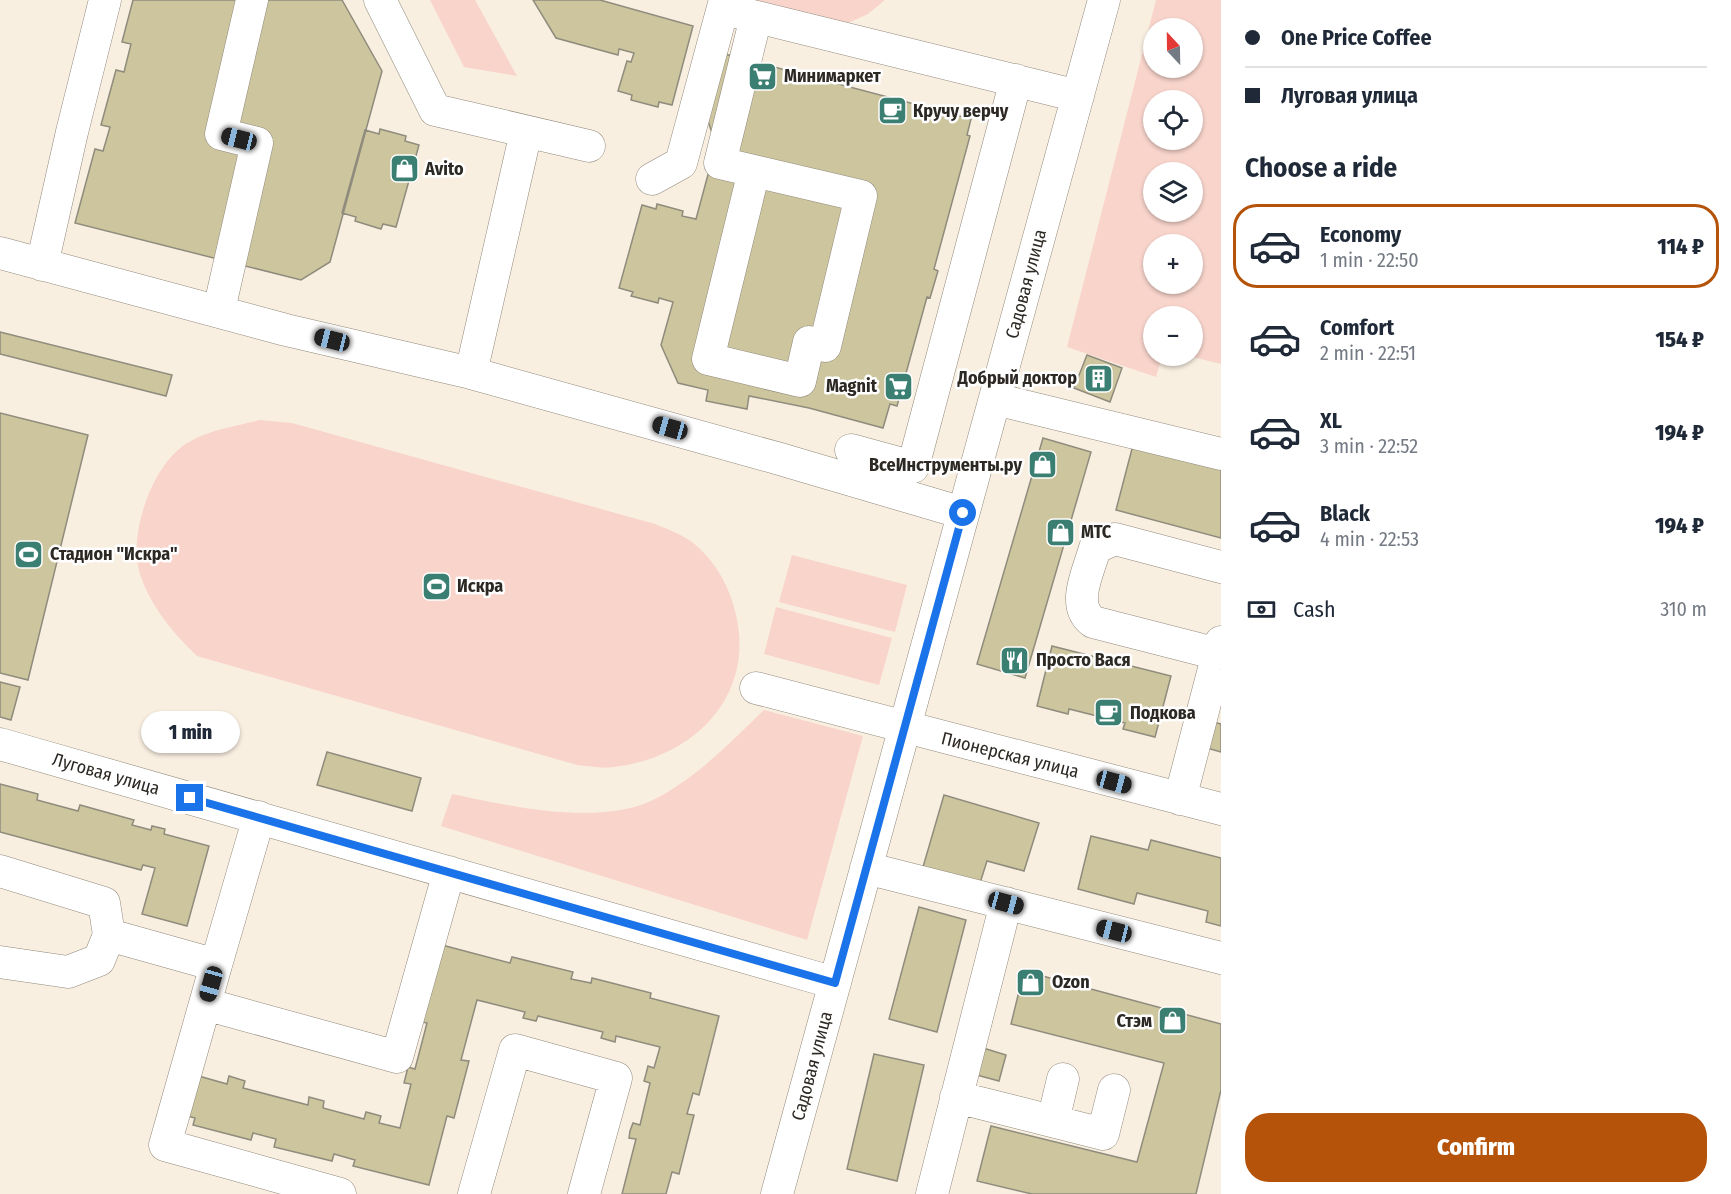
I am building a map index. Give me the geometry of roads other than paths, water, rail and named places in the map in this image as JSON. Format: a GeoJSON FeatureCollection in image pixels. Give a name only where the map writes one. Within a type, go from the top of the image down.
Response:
{"type":"FeatureCollection","features":[{"type":"Feature","properties":{"kind":"street"},"geometry":{"type":"LineString","coordinates":[[42,265],[105,0]]}},
{"type":"Feature","properties":{"kind":"street"},"geometry":{"type":"LineString","coordinates":[[219,310],[258,143],[221,134],[252,0]]}},
{"type":"Feature","properties":{"kind":"street"},"geometry":{"type":"LineString","coordinates":[[380,0],[435,110],[590,146]]}},
{"type":"Feature","properties":{"kind":"street","name":"Садовая улица"},"geometry":{"type":"LineString","coordinates":[[777,1194],[1104,0]]}},
{"type":"Feature","properties":{"kind":"street"},"geometry":{"type":"LineString","coordinates":[[652,179],[681,163],[724,4],[756,17],[1077,96]]}},
{"type":"Feature","properties":{"kind":"street"},"geometry":{"type":"LineString","coordinates":[[754,171],[708,359],[800,381],[809,342],[825,346],[861,196],[720,163],[756,17]]}},
{"type":"Feature","properties":{"kind":"street"},"geometry":{"type":"LineString","coordinates":[[851,450],[913,468],[1016,80]]}},
{"type":"Feature","properties":{"kind":"street"},"geometry":{"type":"LineString","coordinates":[[471,373],[526,132]]}},
{"type":"Feature","properties":{"kind":"street"},"geometry":{"type":"LineString","coordinates":[[0,253],[219,310],[286,330],[471,373],[963,513]]}},
{"type":"Feature","properties":{"kind":"street"},"geometry":{"type":"LineString","coordinates":[[994,399],[1221,454]]}},
{"type":"Feature","properties":{"kind":"street"},"geometry":{"type":"LineString","coordinates":[[1180,799],[1219,648],[1093,622],[1084,615],[1080,603],[1095,548],[1115,538],[1221,567]]}},
{"type":"Feature","properties":{"kind":"street","name":"Пионерская улица"},"geometry":{"type":"LineString","coordinates":[[756,688],[1221,809]]}},
{"type":"Feature","properties":{"kind":"street","name":"Луговая улица"},"geometry":{"type":"LineString","coordinates":[[0,744],[835,983]]}},
{"type":"Feature","properties":{"kind":"street"},"geometry":{"type":"LineString","coordinates":[[259,817],[165,1145],[340,1194]]}},
{"type":"Feature","properties":{"kind":"street"},"geometry":{"type":"LineString","coordinates":[[866,868],[1221,958]]}},
{"type":"Feature","properties":{"kind":"street"},"geometry":{"type":"LineString","coordinates":[[0,871],[104,903],[109,935],[99,960],[68,972],[0,962]]}},
{"type":"Feature","properties":{"kind":"street"},"geometry":{"type":"LineString","coordinates":[[205,1004],[397,1057],[449,872]]}},
{"type":"Feature","properties":{"kind":"street"},"geometry":{"type":"LineString","coordinates":[[932,1194],[1006,903]]}},
{"type":"Feature","properties":{"kind":"street"},"geometry":{"type":"LineString","coordinates":[[109,935],[216,965]]}},
{"type":"Feature","properties":{"kind":"street"},"geometry":{"type":"LineString","coordinates":[[474,1194],[515,1050],[616,1078],[584,1194]]}},
{"type":"Feature","properties":{"kind":"street"},"geometry":{"type":"LineString","coordinates":[[1053,1121],[1064,1079]]}},
{"type":"Feature","properties":{"kind":"street"},"geometry":{"type":"LineString","coordinates":[[956,1097],[1103,1134],[1114,1090]]}},
{"type":"Feature","properties":{"kind":"place","name":"Минимаркет"},"geometry":{"type":"Point","coordinates":[763,76]}},
{"type":"Feature","properties":{"kind":"place","name":"Кручу верчу"},"geometry":{"type":"Point","coordinates":[892,111]}},
{"type":"Feature","properties":{"kind":"place","name":"Avito"},"geometry":{"type":"Point","coordinates":[404,169]}},
{"type":"Feature","properties":{"kind":"place","name":"Добрый доктор"},"geometry":{"type":"Point","coordinates":[1098,378]}},
{"type":"Feature","properties":{"kind":"place","name":"Magnit"},"geometry":{"type":"Point","coordinates":[898,386]}},
{"type":"Feature","properties":{"kind":"place","name":"ВсеИнструменты.ру"},"geometry":{"type":"Point","coordinates":[1043,465]}},
{"type":"Feature","properties":{"kind":"place","name":"МТС"},"geometry":{"type":"Point","coordinates":[1060,532]}},
{"type":"Feature","properties":{"kind":"place","name":"Стадион \"Искра\""},"geometry":{"type":"Point","coordinates":[29,554]}},
{"type":"Feature","properties":{"kind":"place","name":"Искра"},"geometry":{"type":"Point","coordinates":[436,586]}},
{"type":"Feature","properties":{"kind":"place","name":"Просто Вася"},"geometry":{"type":"Point","coordinates":[1015,660]}},
{"type":"Feature","properties":{"kind":"place","name":"Подкова"},"geometry":{"type":"Point","coordinates":[1109,713]}},
{"type":"Feature","properties":{"kind":"place","name":"Ozon"},"geometry":{"type":"Point","coordinates":[1031,982]}},
{"type":"Feature","properties":{"kind":"place","name":"Стэм"},"geometry":{"type":"Point","coordinates":[1173,1021]}}]}
